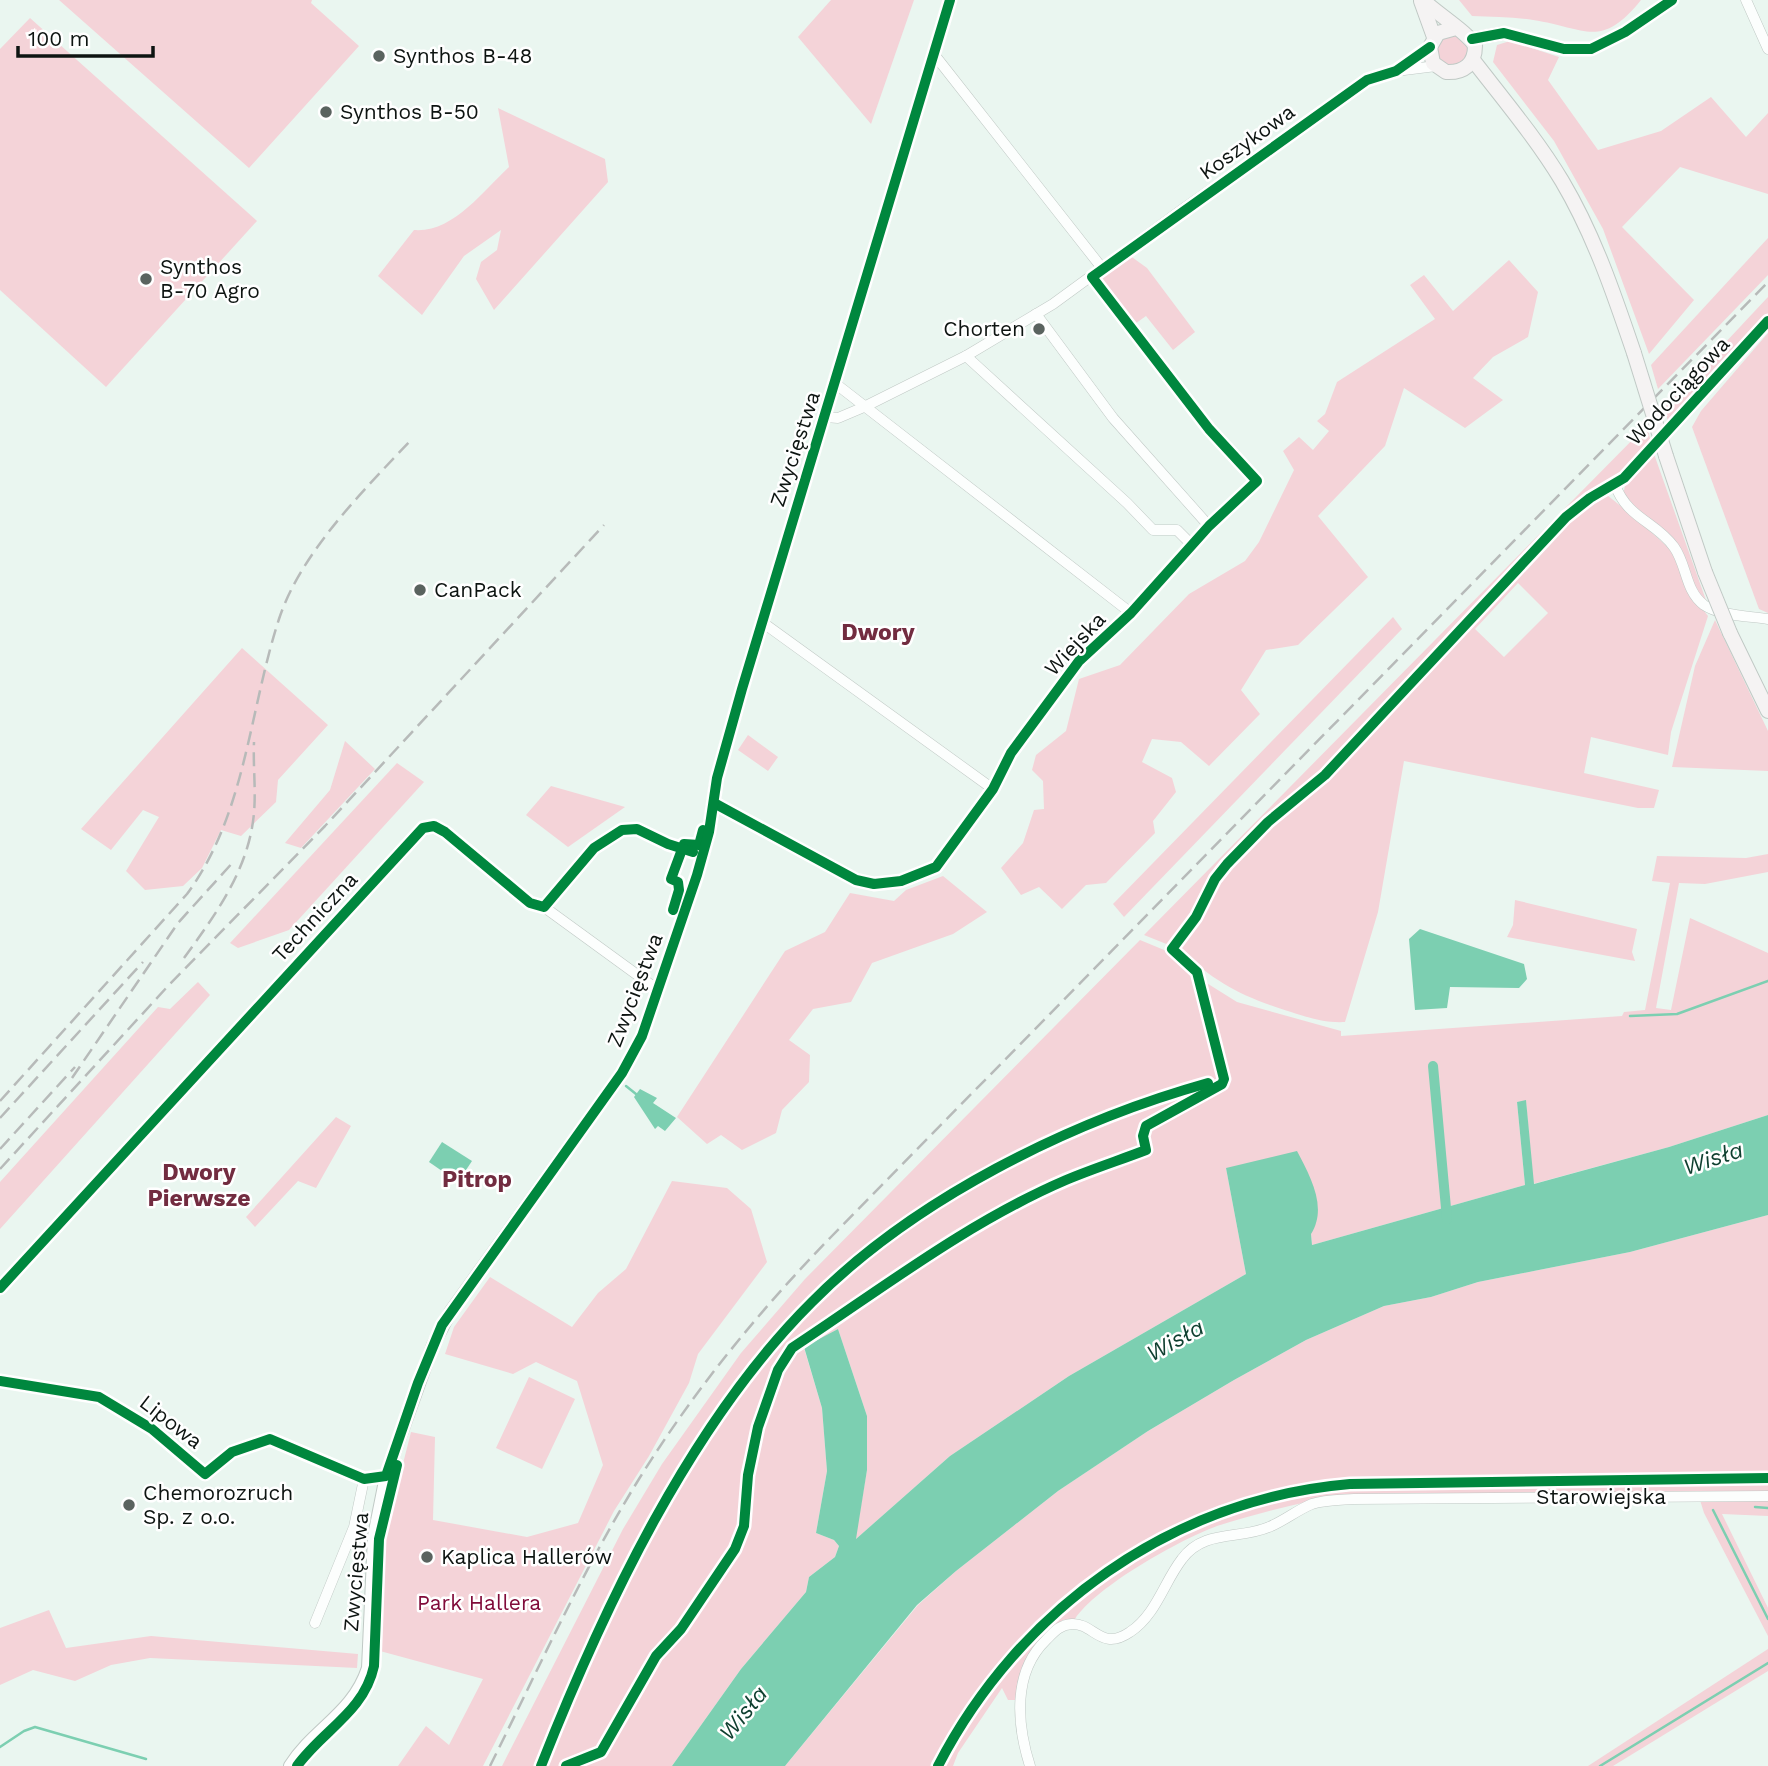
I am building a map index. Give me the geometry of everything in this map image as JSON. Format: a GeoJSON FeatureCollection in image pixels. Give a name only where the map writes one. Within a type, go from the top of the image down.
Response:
{"type":"FeatureCollection","features":[{"type":"Feature","properties":{"kind":"main road"},"geometry":{"type":"LineString","coordinates":[[1422,0],[1472,39],[1467,65]]}},
{"type":"Feature","properties":{"kind":"main road"},"geometry":{"type":"LineString","coordinates":[[1422,0],[1436,66],[1446,72],[1467,65]]}},
{"type":"Feature","properties":{"kind":"main road"},"geometry":{"type":"LineString","coordinates":[[1432,42],[1443,30],[1456,28]]}},
{"type":"Feature","properties":{"kind":"main road"},"geometry":{"type":"LineString","coordinates":[[1467,65],[1498,95],[1545,155],[1576,207],[1604,266],[1705,572],[1730,633],[1768,711]]}},
{"type":"Feature","properties":{"kind":"street","name":"Zwycięstwa"},"geometry":{"type":"LineString","coordinates":[[290,1766],[349,1706],[362,1688],[368,1668],[374,1536],[386,1476],[418,1383],[442,1325],[622,1073],[642,1036],[703,856],[724,751],[950,0]]}},
{"type":"Feature","properties":{"kind":"street"},"geometry":{"type":"LineString","coordinates":[[1472,39],[1504,33],[1564,49],[1591,49],[1625,32],[1672,0]]}},
{"type":"Feature","properties":{"kind":"street"},"geometry":{"type":"LineString","coordinates":[[1746,0],[1768,49]]}},
{"type":"Feature","properties":{"kind":"street","name":"Koszykowa"},"geometry":{"type":"LineString","coordinates":[[1396,71],[1432,42]]}},
{"type":"Feature","properties":{"kind":"street"},"geometry":{"type":"LineString","coordinates":[[933,53],[1102,268]]}},
{"type":"Feature","properties":{"kind":"street","name":"Koszykowa"},"geometry":{"type":"LineString","coordinates":[[826,417],[838,418],[864,407],[966,356],[1036,314],[1367,80],[1396,71],[1436,66]]}},
{"type":"Feature","properties":{"kind":"street","name":"Wiejska"},"geometry":{"type":"LineString","coordinates":[[714,803],[856,880],[874,884],[901,881],[936,867],[993,789],[1011,753],[1079,661],[1131,612],[1209,526],[1257,481],[1209,429],[1091,277]]}},
{"type":"Feature","properties":{"kind":"street"},"geometry":{"type":"LineString","coordinates":[[1036,314],[1113,418],[1209,526]]}},
{"type":"Feature","properties":{"kind":"street","name":"Wodociągowa"},"geometry":{"type":"LineString","coordinates":[[1461,630],[1573,510],[1615,485],[1768,321]]}},
{"type":"Feature","properties":{"kind":"street"},"geometry":{"type":"LineString","coordinates":[[966,356],[1153,530],[1177,530],[1192,545]]}},
{"type":"Feature","properties":{"kind":"street"},"geometry":{"type":"LineString","coordinates":[[836,384],[864,407]]}},
{"type":"Feature","properties":{"kind":"street","name":"Wiejska"},"geometry":{"type":"LineString","coordinates":[[864,407],[1131,612]]}},
{"type":"Feature","properties":{"kind":"street"},"geometry":{"type":"LineString","coordinates":[[1615,485],[1629,511],[1674,547],[1689,587],[1701,603],[1712,609],[1768,619]]}},
{"type":"Feature","properties":{"kind":"street"},"geometry":{"type":"LineString","coordinates":[[762,622],[993,789]]}},
{"type":"Feature","properties":{"kind":"street","name":"Techniczna"},"geometry":{"type":"LineString","coordinates":[[0,1288],[423,828],[433,826],[444,832],[530,903],[544,907],[658,990]]}},
{"type":"Feature","properties":{"kind":"street"},"geometry":{"type":"LineString","coordinates":[[544,907],[594,848],[622,830],[637,829],[668,844],[703,856]]}},
{"type":"Feature","properties":{"kind":"street","name":"Lipowa"},"geometry":{"type":"LineString","coordinates":[[0,1381],[99,1397],[152,1429],[205,1474],[232,1452],[270,1439],[364,1479]]}},
{"type":"Feature","properties":{"kind":"street"},"geometry":{"type":"LineString","coordinates":[[315,1623],[354,1527],[364,1479],[386,1476]]}},
{"type":"Feature","properties":{"kind":"street","name":"Starowiejska"},"geometry":{"type":"LineString","coordinates":[[1030,1766],[1018,1713],[1029,1665],[1042,1644],[1060,1626],[1075,1624],[1102,1639],[1116,1639],[1130,1632],[1147,1617],[1182,1558],[1205,1539],[1268,1528],[1313,1504],[1354,1499],[1768,1496]]}},
{"type":"Feature","properties":{"kind":"green space"},"geometry":{"type":"Polygon","coordinates":[[[59,0],[312,0],[311,3],[359,46],[249,168],[59,0]]]}},
{"type":"Feature","properties":{"kind":"green space"},"geometry":{"type":"Polygon","coordinates":[[[831,0],[914,0],[871,124],[798,37],[831,0]]]}},
{"type":"Feature","properties":{"kind":"green space"},"geometry":{"type":"Polygon","coordinates":[[[1459,0],[1641,0],[1615,25],[1592,32],[1526,19],[1472,16],[1459,0]]]}},
{"type":"Feature","properties":{"kind":"green space"},"geometry":{"type":"Polygon","coordinates":[[[30,18],[257,221],[106,387],[0,290],[0,49],[30,18]]]}},
{"type":"Feature","properties":{"kind":"green space"},"geometry":{"type":"Polygon","coordinates":[[[1452,34],[1463,39],[1468,50],[1463,61],[1452,66],[1441,61],[1436,50],[1441,39],[1452,34]]]}},
{"type":"Feature","properties":{"kind":"green space"},"geometry":{"type":"Polygon","coordinates":[[[1510,41],[1559,57],[1548,80],[1598,150],[1661,131],[1711,97],[1746,137],[1768,113],[1768,194],[1680,167],[1622,227],[1694,300],[1649,354],[1603,229],[1554,141],[1493,62],[1497,45],[1510,41]]]}},
{"type":"Feature","properties":{"kind":"green space"},"geometry":{"type":"Polygon","coordinates":[[[498,108],[605,159],[608,182],[494,310],[476,279],[481,262],[497,250],[501,230],[464,256],[422,315],[378,276],[414,230],[442,225],[454,218],[509,167],[498,108]]]}},
{"type":"Feature","properties":{"kind":"green space"},"geometry":{"type":"Polygon","coordinates":[[[1768,238],[1768,275],[1658,389],[1651,365],[1768,238]]]}},
{"type":"Feature","properties":{"kind":"green space"},"geometry":{"type":"Polygon","coordinates":[[[1129,255],[1147,268],[1195,332],[1173,350],[1146,316],[1132,326],[1103,288],[1102,275],[1129,255]]]}},
{"type":"Feature","properties":{"kind":"green space"},"geometry":{"type":"Polygon","coordinates":[[[1509,260],[1538,292],[1528,337],[1493,357],[1473,378],[1503,400],[1465,428],[1404,388],[1385,446],[1318,516],[1368,577],[1298,645],[1266,650],[1241,690],[1260,714],[1209,766],[1181,742],[1152,739],[1142,762],[1172,778],[1176,792],[1153,821],[1155,833],[1106,883],[1086,885],[1062,909],[1039,887],[1021,895],[1001,868],[1023,843],[1034,810],[1044,809],[1043,781],[1032,770],[1036,755],[1066,731],[1079,679],[1120,665],[1189,594],[1245,561],[1259,542],[1294,470],[1283,451],[1299,437],[1313,450],[1329,431],[1317,421],[1325,414],[1337,382],[1435,319],[1410,285],[1424,275],[1453,311],[1509,260]]]}},
{"type":"Feature","properties":{"kind":"green space"},"geometry":{"type":"Polygon","coordinates":[[[1768,297],[1768,324],[1669,428],[1665,407],[1768,297]]]}},
{"type":"Feature","properties":{"kind":"green space"},"geometry":{"type":"Polygon","coordinates":[[[1768,333],[1768,613],[1759,609],[1692,427],[1701,411],[1768,333]]]}},
{"type":"Feature","properties":{"kind":"green space"},"geometry":{"type":"Polygon","coordinates":[[[1647,425],[1651,443],[1616,481],[1572,506],[1310,783],[1252,832],[1208,885],[1189,921],[1169,945],[1144,935],[1647,425]]]}},
{"type":"Feature","properties":{"kind":"green space"},"geometry":{"type":"Polygon","coordinates":[[[1654,454],[1707,603],[1694,588],[1684,560],[1623,496],[1625,485],[1654,454]]]}},
{"type":"Feature","properties":{"kind":"green space"},"geometry":{"type":"Polygon","coordinates":[[[1605,494],[1674,554],[1693,594],[1708,616],[1671,732],[1668,755],[1591,737],[1584,773],[1659,790],[1654,808],[1638,808],[1404,761],[1378,912],[1345,1022],[1311,1018],[1243,994],[1205,971],[1177,948],[1221,878],[1273,823],[1327,780],[1571,517],[1605,494]],[[1518,583],[1475,629],[1504,657],[1548,613],[1518,583]]]}},
{"type":"Feature","properties":{"kind":"green space"},"geometry":{"type":"Polygon","coordinates":[[[1393,617],[1402,629],[1124,917],[1113,904],[1393,617]]]}},
{"type":"Feature","properties":{"kind":"green space"},"geometry":{"type":"Polygon","coordinates":[[[1715,620],[1768,731],[1768,771],[1672,767],[1695,666],[1715,620]]]}},
{"type":"Feature","properties":{"kind":"green space"},"geometry":{"type":"Polygon","coordinates":[[[242,648],[328,725],[278,780],[276,802],[241,836],[221,830],[202,868],[183,886],[145,890],[126,871],[159,817],[143,810],[111,850],[81,829],[242,648]]]}},
{"type":"Feature","properties":{"kind":"green space"},"geometry":{"type":"Polygon","coordinates":[[[748,735],[778,757],[768,771],[738,750],[748,735]]]}},
{"type":"Feature","properties":{"kind":"green space"},"geometry":{"type":"Polygon","coordinates":[[[345,741],[375,769],[301,848],[285,843],[330,790],[345,741]]]}},
{"type":"Feature","properties":{"kind":"green space"},"geometry":{"type":"Polygon","coordinates":[[[397,763],[424,782],[289,930],[238,948],[230,943],[397,763]]]}},
{"type":"Feature","properties":{"kind":"green space"},"geometry":{"type":"Polygon","coordinates":[[[551,786],[625,807],[568,847],[526,815],[551,786]]]}},
{"type":"Feature","properties":{"kind":"green space"},"geometry":{"type":"Polygon","coordinates":[[[1768,854],[1768,872],[1705,884],[1679,883],[1656,1008],[1671,1010],[1690,918],[1768,953],[1768,1115],[1669,1147],[1533,1184],[1526,1101],[1517,1102],[1525,1185],[1312,1245],[1311,1234],[1226,1168],[1246,1274],[1069,1376],[950,1456],[855,1540],[867,1470],[867,1416],[838,1329],[804,1348],[822,1408],[827,1471],[816,1533],[834,1540],[839,1546],[835,1557],[809,1577],[806,1592],[741,1669],[672,1766],[502,1766],[623,1529],[662,1464],[741,1353],[805,1279],[1140,940],[1169,952],[1195,974],[1218,1062],[1224,1060],[1205,982],[1237,1002],[1341,1031],[1341,1036],[1622,1016],[1624,1012],[1645,1010],[1670,883],[1652,881],[1657,856],[1746,858],[1768,854]]]}},
{"type":"Feature","properties":{"kind":"green space"},"geometry":{"type":"Polygon","coordinates":[[[943,876],[987,912],[953,934],[872,963],[851,1002],[813,1009],[789,1040],[810,1055],[809,1082],[782,1110],[776,1133],[742,1150],[721,1135],[707,1144],[677,1117],[785,951],[825,932],[850,893],[894,901],[906,890],[943,876]]]}},
{"type":"Feature","properties":{"kind":"green space"},"geometry":{"type":"Polygon","coordinates":[[[1515,900],[1637,929],[1632,952],[1635,961],[1507,937],[1513,925],[1515,900]]]}},
{"type":"Feature","properties":{"kind":"green space"},"geometry":{"type":"Polygon","coordinates":[[[198,982],[210,995],[0,1229],[0,1182],[158,1007],[170,1009],[198,982]]]}},
{"type":"Feature","properties":{"kind":"green space"},"geometry":{"type":"Polygon","coordinates":[[[336,1117],[351,1126],[316,1188],[298,1181],[255,1227],[246,1217],[336,1117]]]}},
{"type":"Feature","properties":{"kind":"green space","name":"Park Hallera"},"geometry":{"type":"Polygon","coordinates":[[[672,1181],[727,1188],[751,1209],[767,1262],[698,1354],[689,1383],[649,1456],[614,1511],[483,1766],[398,1766],[426,1726],[449,1745],[483,1679],[380,1651],[384,1539],[411,1432],[435,1437],[433,1520],[527,1537],[578,1523],[603,1465],[577,1381],[536,1362],[513,1374],[445,1354],[454,1327],[490,1277],[572,1327],[598,1293],[626,1269],[672,1181]]]}},
{"type":"Feature","properties":{"kind":"green space"},"geometry":{"type":"Polygon","coordinates":[[[1768,1215],[1768,1493],[1311,1501],[1252,1516],[1217,1526],[1161,1553],[1101,1593],[1075,1619],[1063,1620],[1036,1647],[1017,1700],[1008,1700],[1002,1688],[958,1753],[953,1766],[785,1766],[918,1605],[956,1571],[1058,1491],[1148,1431],[1234,1380],[1306,1340],[1384,1306],[1431,1297],[1478,1282],[1630,1252],[1768,1215]]]}},
{"type":"Feature","properties":{"kind":"green space"},"geometry":{"type":"Polygon","coordinates":[[[529,1377],[575,1399],[542,1469],[496,1448],[529,1377]]]}},
{"type":"Feature","properties":{"kind":"green space"},"geometry":{"type":"Polygon","coordinates":[[[1768,1499],[1768,1516],[1722,1514],[1768,1608],[1768,1636],[1704,1513],[1700,1500],[1768,1499]]]}},
{"type":"Feature","properties":{"kind":"green space"},"geometry":{"type":"Polygon","coordinates":[[[49,1610],[66,1648],[151,1636],[358,1654],[357,1668],[150,1658],[111,1665],[75,1681],[33,1670],[0,1685],[0,1628],[49,1610]]]}},
{"type":"Feature","properties":{"kind":"green space"},"geometry":{"type":"Polygon","coordinates":[[[1768,1649],[1768,1671],[1613,1766],[1588,1766],[1768,1649]]]}},
{"type":"Feature","properties":{"kind":"water"},"geometry":{"type":"Polygon","coordinates":[[[1420,929],[1524,964],[1527,979],[1519,988],[1450,987],[1447,1008],[1415,1010],[1409,939],[1420,929]]]}},
{"type":"Feature","properties":{"kind":"water"},"geometry":{"type":"Polygon","coordinates":[[[640,1089],[657,1098],[653,1103],[676,1118],[665,1131],[658,1126],[655,1129],[634,1097],[640,1089]]]}},
{"type":"Feature","properties":{"kind":"water","name":"Wisła"},"geometry":{"type":"Polygon","coordinates":[[[1526,1100],[1534,1184],[1669,1147],[1768,1115],[1768,1215],[1630,1252],[1478,1282],[1431,1297],[1384,1306],[1306,1340],[1148,1431],[1058,1491],[956,1571],[917,1605],[785,1766],[672,1766],[741,1669],[806,1592],[809,1577],[835,1557],[839,1546],[834,1540],[816,1533],[827,1471],[822,1408],[804,1347],[838,1329],[867,1416],[867,1470],[856,1539],[950,1456],[1069,1376],[1246,1274],[1226,1168],[1297,1151],[1312,1181],[1317,1202],[1316,1224],[1311,1234],[1312,1245],[1525,1185],[1517,1102],[1526,1100]]]}},
{"type":"Feature","properties":{"kind":"water"},"geometry":{"type":"Polygon","coordinates":[[[442,1142],[472,1161],[458,1182],[429,1162],[442,1142]]]}},
{"type":"Feature","properties":{"kind":"waterway"},"geometry":{"type":"LineString","coordinates":[[1630,1016],[1677,1014],[1768,981]]}},
{"type":"Feature","properties":{"kind":"waterway"},"geometry":{"type":"LineString","coordinates":[[1433,1066],[1447,1219]]}},
{"type":"Feature","properties":{"kind":"waterway"},"geometry":{"type":"LineString","coordinates":[[626,1086],[636,1094]]}},
{"type":"Feature","properties":{"kind":"waterway"},"geometry":{"type":"LineString","coordinates":[[1755,1507],[1768,1508]]}},
{"type":"Feature","properties":{"kind":"waterway"},"geometry":{"type":"LineString","coordinates":[[1713,1510],[1768,1619]]}},
{"type":"Feature","properties":{"kind":"waterway"},"geometry":{"type":"LineString","coordinates":[[1600,1766],[1768,1663]]}},
{"type":"Feature","properties":{"kind":"waterway"},"geometry":{"type":"LineString","coordinates":[[0,1747],[35,1727],[146,1759]]}},
{"type":"Feature","properties":{"kind":"railway"},"geometry":{"type":"LineString","coordinates":[[490,1766],[579,1585],[618,1514],[682,1415],[752,1324],[830,1238],[1768,282]]}},
{"type":"Feature","properties":{"kind":"railway"},"geometry":{"type":"LineString","coordinates":[[0,1101],[187,894],[207,863],[234,796],[269,654],[289,594],[302,570],[336,523],[411,440]]}},
{"type":"Feature","properties":{"kind":"railway"},"geometry":{"type":"LineString","coordinates":[[0,1169],[168,986],[325,826],[604,525]]}},
{"type":"Feature","properties":{"kind":"railway"},"geometry":{"type":"LineString","coordinates":[[184,958],[219,908],[245,853],[254,813],[254,742]]}},
{"type":"Feature","properties":{"kind":"railway"},"geometry":{"type":"LineString","coordinates":[[72,1078],[178,923],[235,860]]}},
{"type":"Feature","properties":{"kind":"railway"},"geometry":{"type":"LineString","coordinates":[[0,1118],[143,962]]}},
{"type":"Feature","properties":{"kind":"railway"},"geometry":{"type":"LineString","coordinates":[[0,1149],[75,1067]]}},
{"type":"Feature","properties":{"kind":"cycle path"},"geometry":{"type":"LineString","coordinates":[[0,1381],[99,1397],[152,1429],[205,1474],[232,1452],[270,1439],[364,1479],[386,1476],[418,1383],[442,1325],[622,1073],[642,1036],[697,875],[709,832],[717,778],[742,689],[950,0]]}},
{"type":"Feature","properties":{"kind":"cycle path"},"geometry":{"type":"LineString","coordinates":[[1472,39],[1504,33],[1564,49],[1591,49],[1625,32],[1672,0]]}},
{"type":"Feature","properties":{"kind":"cycle path"},"geometry":{"type":"LineString","coordinates":[[714,803],[856,880],[874,884],[901,881],[936,867],[993,789],[1011,753],[1079,661],[1131,613],[1209,526],[1257,481],[1209,429],[1092,277],[1367,80],[1396,71],[1430,47]]}},
{"type":"Feature","properties":{"kind":"cycle path"},"geometry":{"type":"LineString","coordinates":[[566,1766],[601,1752],[656,1656],[681,1629],[735,1549],[744,1526],[748,1475],[758,1427],[778,1370],[792,1348],[925,1258],[994,1216],[1066,1180],[1146,1150],[1143,1136],[1146,1126],[1222,1084],[1224,1079],[1197,972],[1172,949],[1196,917],[1215,879],[1268,822],[1325,775],[1566,517],[1590,498],[1624,478],[1768,321]]}},
{"type":"Feature","properties":{"kind":"cycle path"},"geometry":{"type":"LineString","coordinates":[[0,1288],[423,828],[434,826],[445,832],[530,903],[544,907],[594,848],[622,830],[637,829],[693,852]]}},
{"type":"Feature","properties":{"kind":"cycle path"},"geometry":{"type":"LineString","coordinates":[[673,910],[679,890],[678,882],[671,879],[684,844],[699,845],[703,830]]}},
{"type":"Feature","properties":{"kind":"cycle path"},"geometry":{"type":"LineString","coordinates":[[541,1766],[592,1644],[654,1520],[689,1460],[727,1403],[768,1350],[812,1302],[897,1230],[996,1168],[1102,1119],[1208,1083]]}},
{"type":"Feature","properties":{"kind":"cycle path"},"geometry":{"type":"LineString","coordinates":[[297,1766],[342,1720],[369,1682],[374,1666],[379,1539],[397,1465]]}},
{"type":"Feature","properties":{"kind":"cycle path"},"geometry":{"type":"LineString","coordinates":[[938,1766],[972,1709],[1012,1658],[1057,1612],[1108,1572],[1163,1538],[1222,1512],[1285,1494],[1350,1484],[1768,1478]]}},
{"type":"Feature","properties":{"kind":"place","name":"Synthos B-48"},"geometry":{"type":"Point","coordinates":[379,56]}},
{"type":"Feature","properties":{"kind":"place","name":"Synthos B-50"},"geometry":{"type":"Point","coordinates":[326,112]}},
{"type":"Feature","properties":{"kind":"place","name":"Synthos B-70 Agro"},"geometry":{"type":"Point","coordinates":[146,279]}},
{"type":"Feature","properties":{"kind":"place","name":"Chorten"},"geometry":{"type":"Point","coordinates":[1039,329]}},
{"type":"Feature","properties":{"kind":"place","name":"CanPack"},"geometry":{"type":"Point","coordinates":[420,590]}},
{"type":"Feature","properties":{"kind":"place","name":"Chemorozruch Sp. z o.o."},"geometry":{"type":"Point","coordinates":[129,1505]}},
{"type":"Feature","properties":{"kind":"place","name":"Kaplica Hallerów"},"geometry":{"type":"Point","coordinates":[427,1557]}},
{"type":"Feature","properties":{"kind":"district","name":"Dwory"},"geometry":{"type":"Point","coordinates":[878,632]}},
{"type":"Feature","properties":{"kind":"district","name":"Pitrop"},"geometry":{"type":"Point","coordinates":[477,1179]}},
{"type":"Feature","properties":{"kind":"district","name":"Dwory Pierwsze"},"geometry":{"type":"Point","coordinates":[199,1185]}}]}
